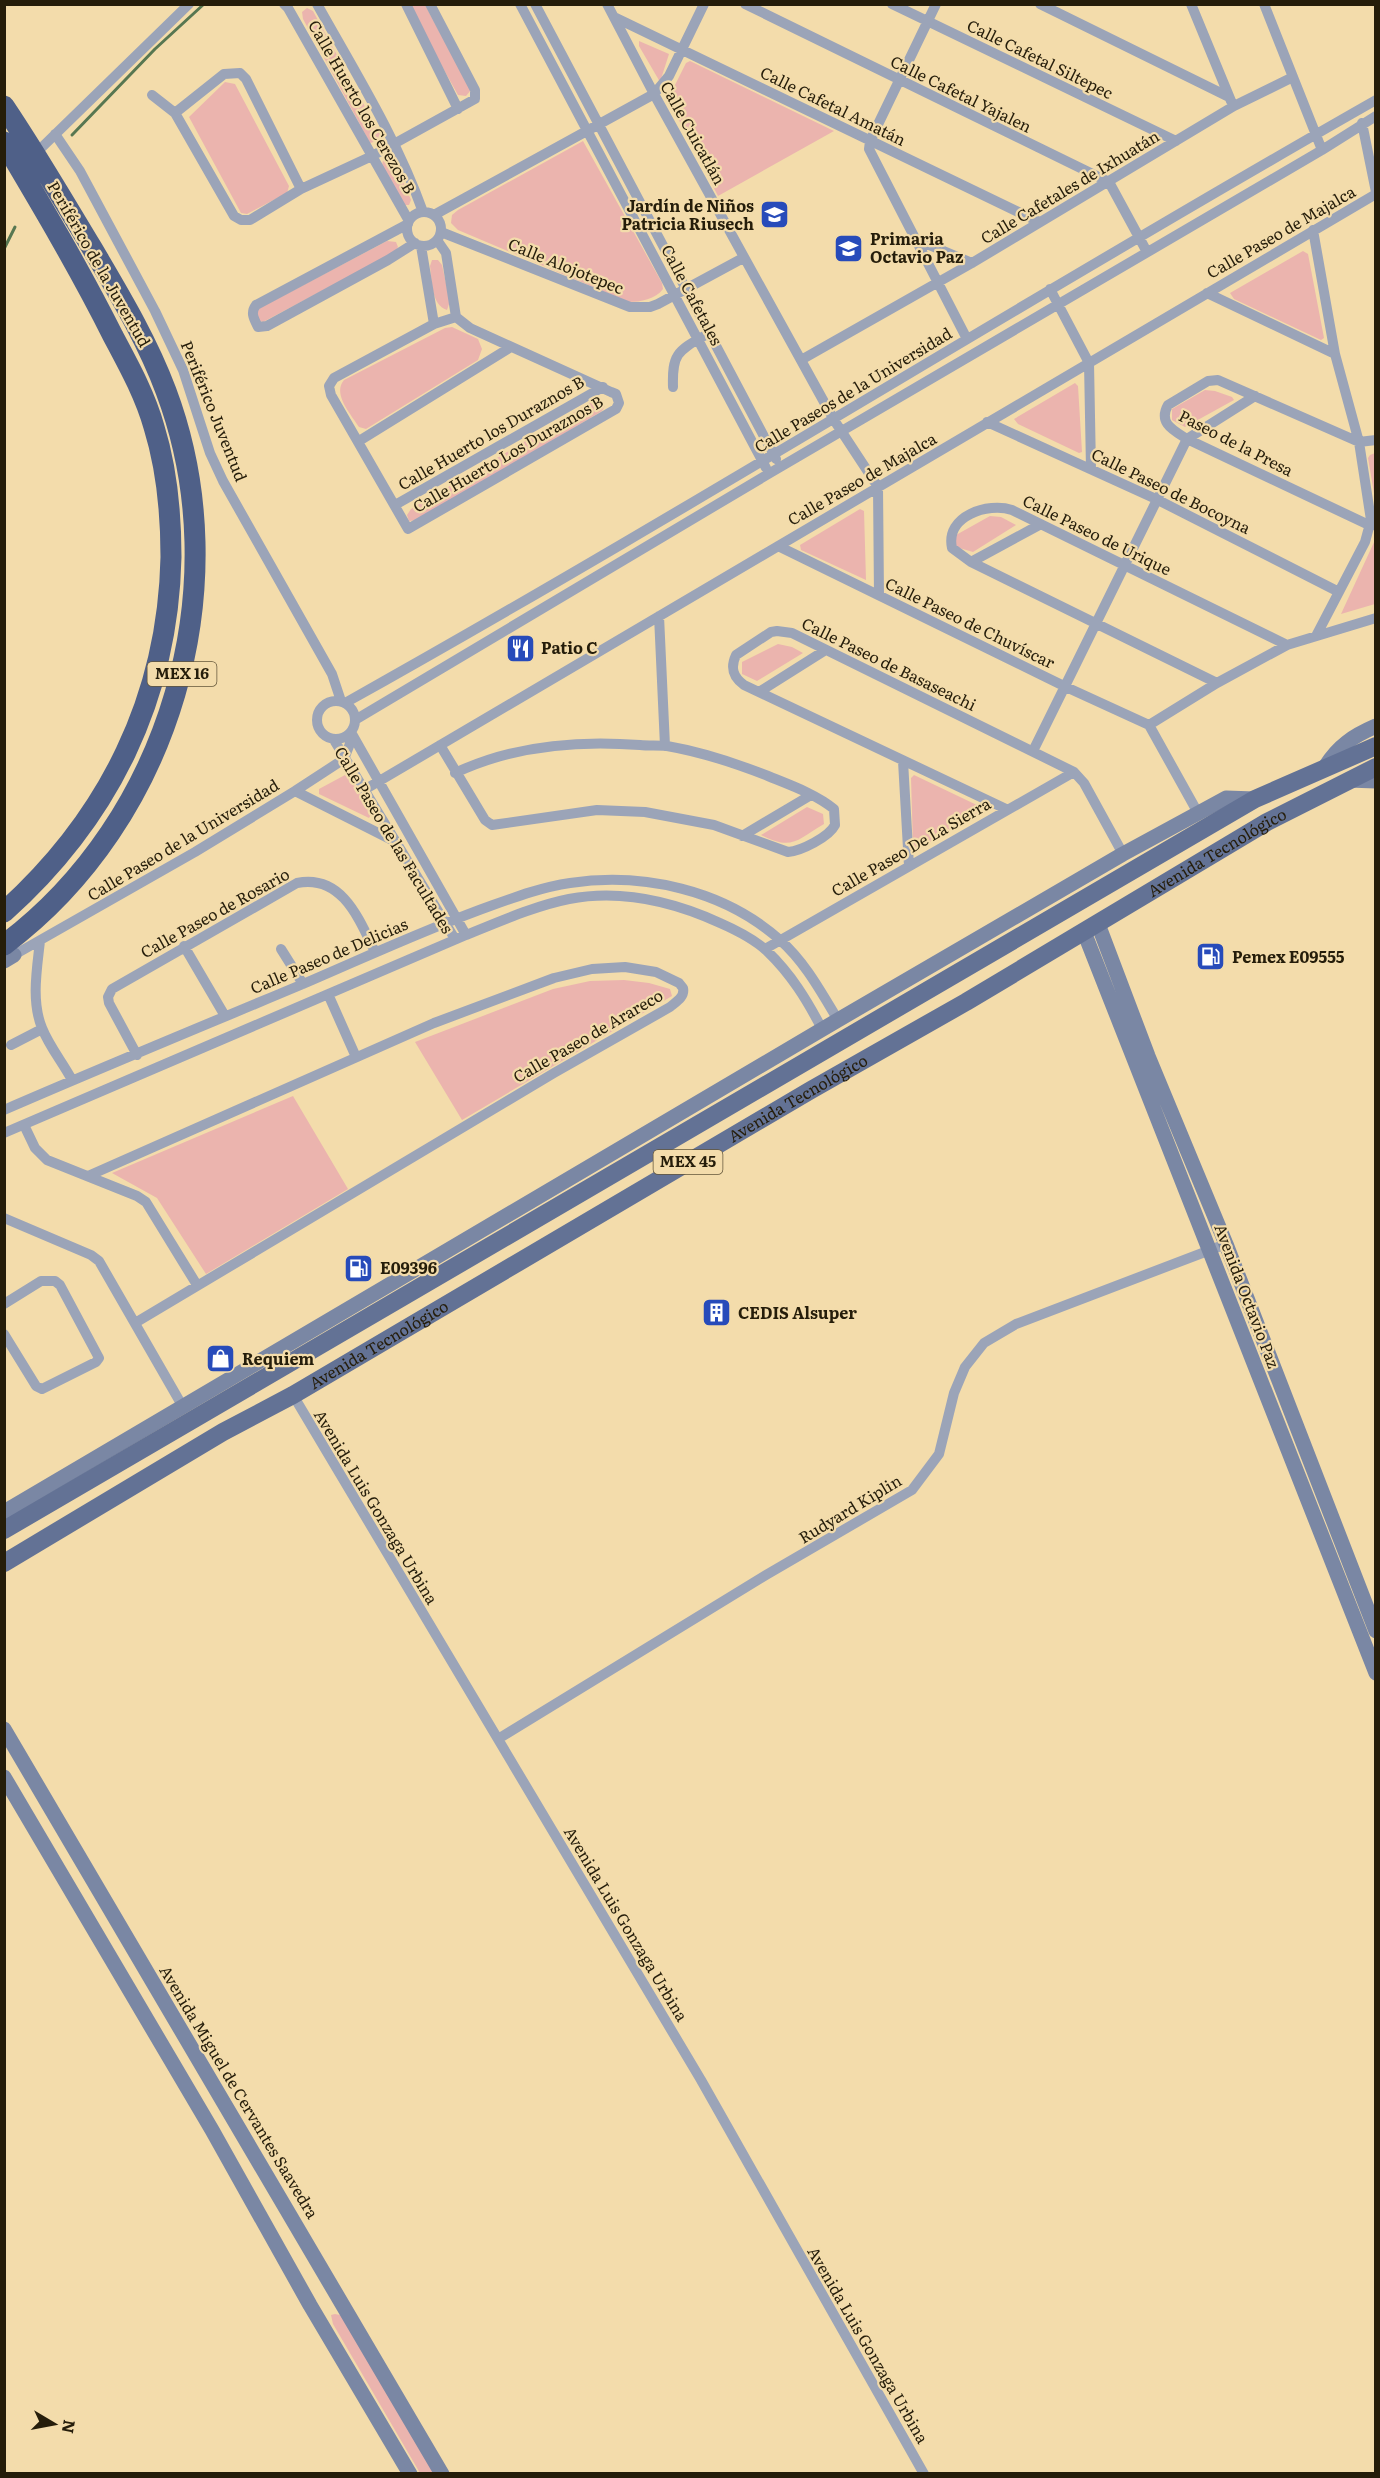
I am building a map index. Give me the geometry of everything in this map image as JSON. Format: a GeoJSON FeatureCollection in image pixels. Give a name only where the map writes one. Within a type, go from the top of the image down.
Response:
{"type":"FeatureCollection","features":[{"type":"Feature","properties":{"kind":"highway","name":"Periférico de la Juventud"},"geometry":{"type":"LineString","coordinates":[[4,106],[36,153],[120,295],[166,391],[178,428],[189,477],[195,568],[192,617],[182,673],[165,724],[140,782],[125,811],[91,859],[7,955]]}},
{"type":"Feature","properties":{"kind":"highway","name":"Periférico de la Juventud"},"geometry":{"type":"LineString","coordinates":[[4,142],[88,286],[138,383],[155,427],[164,465],[171,536],[170,587],[165,634],[147,705],[130,746],[86,824],[45,872],[4,912]]}},
{"type":"Feature","properties":{"kind":"highway","name":"MEX 16"},"geometry":{"type":"LineString","coordinates":[[4,170],[82,304],[97,325],[122,352]]}},
{"type":"Feature","properties":{"kind":"main road","name":"Avenida Tecnológico"},"geometry":{"type":"LineString","coordinates":[[4,1530],[1255,799],[1376,746]]}},
{"type":"Feature","properties":{"kind":"main road","name":"Avenida Tecnológico"},"geometry":{"type":"LineString","coordinates":[[4,1563],[224,1432],[438,1311],[811,1090],[1091,928],[1267,822],[1376,767]]}},
{"type":"Feature","properties":{"kind":"main road"},"geometry":{"type":"LineString","coordinates":[[422,1285],[438,1311]]}},
{"type":"Feature","properties":{"kind":"street"},"geometry":{"type":"LineString","coordinates":[[36,153],[189,4]]}},
{"type":"Feature","properties":{"kind":"street","name":"Calle Huerto los Cerezos B"},"geometry":{"type":"LineString","coordinates":[[317,4],[395,144],[428,214]]}},
{"type":"Feature","properties":{"kind":"street"},"geometry":{"type":"LineString","coordinates":[[406,4],[458,109]]}},
{"type":"Feature","properties":{"kind":"street"},"geometry":{"type":"LineString","coordinates":[[152,95],[175,113],[237,218],[250,220],[301,189],[372,156],[475,99],[477,93],[430,4]]}},
{"type":"Feature","properties":{"kind":"street","name":"Calle Cafetales"},"geometry":{"type":"LineString","coordinates":[[520,4],[770,473]]}},
{"type":"Feature","properties":{"kind":"street","name":"Calle Cafetales"},"geometry":{"type":"LineString","coordinates":[[535,4],[781,468]]}},
{"type":"Feature","properties":{"kind":"street","name":"Calle Cuicatlán"},"geometry":{"type":"LineString","coordinates":[[607,4],[743,258],[834,420],[878,487]]}},
{"type":"Feature","properties":{"kind":"street"},"geometry":{"type":"LineString","coordinates":[[439,236],[430,245],[418,244],[267,326],[258,327],[254,319],[253,309],[256,305],[409,223],[415,215],[428,214],[654,94],[669,76],[704,4]]}},
{"type":"Feature","properties":{"kind":"street","name":"Calle Cafetal Yajalen"},"geometry":{"type":"LineString","coordinates":[[745,4],[1109,182]]}},
{"type":"Feature","properties":{"kind":"street","name":"Calle Cafetal Siltepec"},"geometry":{"type":"LineString","coordinates":[[892,4],[1176,141]]}},
{"type":"Feature","properties":{"kind":"street"},"geometry":{"type":"LineString","coordinates":[[936,4],[870,141],[870,154],[967,339]]}},
{"type":"Feature","properties":{"kind":"street"},"geometry":{"type":"LineString","coordinates":[[1040,4],[1232,102]]}},
{"type":"Feature","properties":{"kind":"street"},"geometry":{"type":"LineString","coordinates":[[1264,4],[1322,150]]}},
{"type":"Feature","properties":{"kind":"street"},"geometry":{"type":"LineString","coordinates":[[1191,5],[1232,102]]}},
{"type":"Feature","properties":{"kind":"street","name":"Calle Huerto los Cerezos B"},"geometry":{"type":"LineString","coordinates":[[288,6],[409,223]]}},
{"type":"Feature","properties":{"kind":"street","name":"Calle Cafetal Amatán"},"geometry":{"type":"LineString","coordinates":[[614,17],[1039,222]]}},
{"type":"Feature","properties":{"kind":"street"},"geometry":{"type":"LineString","coordinates":[[175,113],[224,74],[240,73],[246,79],[301,189]]}},
{"type":"Feature","properties":{"kind":"street","name":"Calle Cafetales de Ixhuatán"},"geometry":{"type":"LineString","coordinates":[[801,360],[1109,182],[1176,141],[1232,102],[1293,77]]}},
{"type":"Feature","properties":{"kind":"street","name":"Calle Paseos de la Universidad"},"geometry":{"type":"LineString","coordinates":[[343,702],[415,664],[591,562],[834,420],[1140,236],[1376,100]]}},
{"type":"Feature","properties":{"kind":"street","name":"Calle Paseos de la Universidad"},"geometry":{"type":"LineString","coordinates":[[355,720],[1376,116]]}},
{"type":"Feature","properties":{"kind":"street"},"geometry":{"type":"LineString","coordinates":[[1362,123],[1376,193]]}},
{"type":"Feature","properties":{"kind":"street","name":"Periférico Juventud"},"geometry":{"type":"LineString","coordinates":[[55,134],[80,171],[155,310],[183,370],[216,467],[332,674],[343,702]]}},
{"type":"Feature","properties":{"kind":"street"},"geometry":{"type":"LineString","coordinates":[[1109,182],[1147,252]]}},
{"type":"Feature","properties":{"kind":"street","name":"Calle Paseo de Majalca"},"geometry":{"type":"LineString","coordinates":[[364,790],[1376,193]]}},
{"type":"Feature","properties":{"kind":"street"},"geometry":{"type":"LineString","coordinates":[[428,214],[440,222],[439,236],[446,253],[456,317],[470,328],[603,387]]}},
{"type":"Feature","properties":{"kind":"street"},"geometry":{"type":"LineString","coordinates":[[409,223],[408,235],[418,244],[434,324]]}},
{"type":"Feature","properties":{"kind":"street"},"geometry":{"type":"LineString","coordinates":[[1313,230],[1335,354],[1359,442],[1371,526],[1316,636]]}},
{"type":"Feature","properties":{"kind":"street","name":"Calle Alojotepec"},"geometry":{"type":"LineString","coordinates":[[439,236],[625,306],[650,307],[743,258]]}},
{"type":"Feature","properties":{"kind":"street"},"geometry":{"type":"LineString","coordinates":[[915,238],[972,263]]}},
{"type":"Feature","properties":{"kind":"street"},"geometry":{"type":"LineString","coordinates":[[1050,289],[1089,363],[1091,469]]}},
{"type":"Feature","properties":{"kind":"street"},"geometry":{"type":"LineString","coordinates":[[1207,293],[1335,354]]}},
{"type":"Feature","properties":{"kind":"street"},"geometry":{"type":"LineString","coordinates":[[395,506],[331,395],[329,386],[334,378],[434,324],[456,317]]}},
{"type":"Feature","properties":{"kind":"street"},"geometry":{"type":"LineString","coordinates":[[673,387],[672,365],[676,355],[709,333]]}},
{"type":"Feature","properties":{"kind":"street"},"geometry":{"type":"LineString","coordinates":[[359,441],[512,347]]}},
{"type":"Feature","properties":{"kind":"street","name":"Paseo de la Presa"},"geometry":{"type":"LineString","coordinates":[[1359,442],[1218,380],[1208,381],[1168,405],[1165,410],[1168,428],[1187,439],[1371,526]]}},
{"type":"Feature","properties":{"kind":"street","name":"Calle Huerto Los Duraznos B"},"geometry":{"type":"LineString","coordinates":[[395,506],[408,529],[616,408],[619,403],[616,394],[603,387]]}},
{"type":"Feature","properties":{"kind":"street","name":"Calle Huerto los Duraznos B"},"geometry":{"type":"LineString","coordinates":[[395,506],[603,387]]}},
{"type":"Feature","properties":{"kind":"street"},"geometry":{"type":"LineString","coordinates":[[1033,751],[1187,439],[1255,396]]}},
{"type":"Feature","properties":{"kind":"street","name":"Calle Paseo de Bocoyna"},"geometry":{"type":"LineString","coordinates":[[987,422],[1156,499],[1339,592]]}},
{"type":"Feature","properties":{"kind":"street"},"geometry":{"type":"LineString","coordinates":[[1359,442],[1376,440]]}},
{"type":"Feature","properties":{"kind":"street"},"geometry":{"type":"LineString","coordinates":[[878,487],[879,595]]}},
{"type":"Feature","properties":{"kind":"street","name":"Calle Paseo de Urique"},"geometry":{"type":"LineString","coordinates":[[1217,683],[971,562],[954,552],[951,543],[952,529],[969,515],[985,508],[1000,506],[1287,645]]}},
{"type":"Feature","properties":{"kind":"street"},"geometry":{"type":"LineString","coordinates":[[971,562],[1041,524]]}},
{"type":"Feature","properties":{"kind":"street","name":"Calle Paseo de Chuvíscar"},"geometry":{"type":"LineString","coordinates":[[778,546],[1066,687],[1149,725]]}},
{"type":"Feature","properties":{"kind":"street"},"geometry":{"type":"LineString","coordinates":[[591,562],[600,576]]}},
{"type":"Feature","properties":{"kind":"street"},"geometry":{"type":"LineString","coordinates":[[659,616],[665,746]]}},
{"type":"Feature","properties":{"kind":"street"},"geometry":{"type":"LineString","coordinates":[[1198,813],[1149,725],[1217,683],[1287,645],[1376,618]]}},
{"type":"Feature","properties":{"kind":"street","name":"Calle Paseo de Basaseachi"},"geometry":{"type":"LineString","coordinates":[[1006,809],[736,679],[733,667],[736,655],[771,632],[783,631],[1074,772],[1084,783],[1123,854]]}},
{"type":"Feature","properties":{"kind":"street"},"geometry":{"type":"LineString","coordinates":[[759,692],[824,651]]}},
{"type":"Feature","properties":{"kind":"street"},"geometry":{"type":"LineString","coordinates":[[415,664],[424,678]]}},
{"type":"Feature","properties":{"kind":"street"},"geometry":{"type":"LineString","coordinates":[[344,759],[352,734],[355,720],[352,710],[343,702],[334,701],[323,706],[317,717],[319,730],[323,735],[334,740],[352,734]]}},
{"type":"Feature","properties":{"kind":"street"},"geometry":{"type":"LineString","coordinates":[[1325,767],[1333,753],[1342,744],[1376,726]]}},
{"type":"Feature","properties":{"kind":"street","name":"Calle Paseo de las Facultades"},"geometry":{"type":"LineString","coordinates":[[352,734],[377,782],[466,934]]}},
{"type":"Feature","properties":{"kind":"street","name":"Calle Paseo de las Facultades"},"geometry":{"type":"LineString","coordinates":[[334,740],[455,939]]}},
{"type":"Feature","properties":{"kind":"street"},"geometry":{"type":"LineString","coordinates":[[440,745],[455,773],[485,820],[492,825],[540,816],[597,810],[645,812],[714,825],[784,852],[792,852],[831,831],[835,825],[834,809],[811,795],[735,763],[665,746],[613,743],[567,744],[520,751],[470,766],[455,773]]}},
{"type":"Feature","properties":{"kind":"street","name":"Calle Paseo de la Universidad"},"geometry":{"type":"LineString","coordinates":[[7,955],[40,940],[295,792],[344,759]]}},
{"type":"Feature","properties":{"kind":"street"},"geometry":{"type":"LineString","coordinates":[[903,761],[909,866]]}},
{"type":"Feature","properties":{"kind":"street","name":"Calle Paseo De La Sierra"},"geometry":{"type":"LineString","coordinates":[[765,950],[1006,809],[1074,772]]}},
{"type":"Feature","properties":{"kind":"street"},"geometry":{"type":"LineString","coordinates":[[1348,780],[1376,781]]}},
{"type":"Feature","properties":{"kind":"street"},"geometry":{"type":"LineString","coordinates":[[295,792],[394,841]]}},
{"type":"Feature","properties":{"kind":"street"},"geometry":{"type":"LineString","coordinates":[[742,836],[811,795]]}},
{"type":"Feature","properties":{"kind":"street"},"geometry":{"type":"LineString","coordinates":[[4,1512],[1123,854],[1226,798],[1255,799]]}},
{"type":"Feature","properties":{"kind":"street","name":"Calle Paseo de Rosario"},"geometry":{"type":"LineString","coordinates":[[137,1055],[112,1009],[109,993],[184,946],[297,883],[308,880],[340,893],[351,904],[375,952]]}},
{"type":"Feature","properties":{"kind":"street","name":"Calle Paseo de Delicias"},"geometry":{"type":"LineString","coordinates":[[4,1110],[457,918],[542,888],[595,880],[629,880],[677,887],[719,902],[748,916],[781,940],[809,972],[838,1020]]}},
{"type":"Feature","properties":{"kind":"street","name":"Calle Paseo de Delicias"},"geometry":{"type":"LineString","coordinates":[[4,1133],[466,934],[542,906],[569,899],[624,896],[650,898],[689,909],[735,930],[765,950],[790,976],[808,1002],[822,1029]]}},
{"type":"Feature","properties":{"kind":"street","name":"Avenida Octavio Paz"},"geometry":{"type":"LineString","coordinates":[[1091,928],[1148,1056],[1226,1244],[1376,1631]]}},
{"type":"Feature","properties":{"kind":"street","name":"Avenida Octavio Paz"},"geometry":{"type":"LineString","coordinates":[[1091,928],[1209,1250],[1376,1673]]}},
{"type":"Feature","properties":{"kind":"street"},"geometry":{"type":"LineString","coordinates":[[40,940],[36,991],[42,1029],[72,1080]]}},
{"type":"Feature","properties":{"kind":"street"},"geometry":{"type":"LineString","coordinates":[[184,946],[225,1016]]}},
{"type":"Feature","properties":{"kind":"street"},"geometry":{"type":"LineString","coordinates":[[281,949],[303,984]]}},
{"type":"Feature","properties":{"kind":"street","name":"Calle Paseo de Arareco"},"geometry":{"type":"LineString","coordinates":[[88,1176],[434,1023],[543,982],[592,969],[625,967],[656,972],[679,983],[684,991],[680,999],[670,1007],[554,1073],[135,1323]]}},
{"type":"Feature","properties":{"kind":"street"},"geometry":{"type":"LineString","coordinates":[[328,994],[356,1058]]}},
{"type":"Feature","properties":{"kind":"street"},"geometry":{"type":"LineString","coordinates":[[11,1045],[42,1029]]}},
{"type":"Feature","properties":{"kind":"street"},"geometry":{"type":"LineString","coordinates":[[24,1125],[35,1148],[46,1160],[137,1196],[146,1202],[197,1285]]}},
{"type":"Feature","properties":{"kind":"street"},"geometry":{"type":"LineString","coordinates":[[4,1218],[91,1255],[99,1261],[183,1407]]}},
{"type":"Feature","properties":{"kind":"street","name":"Rudyard Kiplin"},"geometry":{"type":"LineString","coordinates":[[498,1739],[736,1593],[912,1490],[939,1454],[954,1393],[964,1367],[984,1343],[1016,1324],[1226,1244]]}},
{"type":"Feature","properties":{"kind":"street"},"geometry":{"type":"LineString","coordinates":[[4,1304],[41,1281],[55,1281],[60,1285],[99,1358],[96,1362],[42,1389],[36,1386],[4,1334]]}},
{"type":"Feature","properties":{"kind":"street","name":"Avenida Luis Gonzaga Urbina"},"geometry":{"type":"LineString","coordinates":[[292,1395],[701,2080],[924,2474]]}},
{"type":"Feature","properties":{"kind":"street","name":"Avenida Miguel de Cervantes Saavedra"},"geometry":{"type":"LineString","coordinates":[[4,1729],[442,2474]]}},
{"type":"Feature","properties":{"kind":"street"},"geometry":{"type":"LineString","coordinates":[[4,1777],[212,2130],[310,2305],[410,2474]]}},
{"type":"Feature","properties":{"kind":"street"},"geometry":{"type":"LineString","coordinates":[[100,1939],[120,1926]]}},
{"type":"Feature","properties":{"kind":"shaded area"},"geometry":{"type":"Polygon","coordinates":[[[408,5],[425,5],[471,90],[466,96],[458,95],[408,5]]]}},
{"type":"Feature","properties":{"kind":"shaded area"},"geometry":{"type":"Polygon","coordinates":[[[307,8],[313,11],[380,134],[377,141],[370,143],[303,19],[302,12],[307,8]]]}},
{"type":"Feature","properties":{"kind":"shaded area"},"geometry":{"type":"Polygon","coordinates":[[[639,41],[669,54],[660,82],[639,46],[639,41]]]}},
{"type":"Feature","properties":{"kind":"shaded area"},"geometry":{"type":"Polygon","coordinates":[[[690,61],[834,131],[718,196],[668,99],[686,63],[690,61]]]}},
{"type":"Feature","properties":{"kind":"shaded area"},"geometry":{"type":"Polygon","coordinates":[[[225,82],[235,84],[289,186],[287,193],[247,214],[241,213],[189,117],[225,82]]]}},
{"type":"Feature","properties":{"kind":"shaded area"},"geometry":{"type":"Polygon","coordinates":[[[583,141],[662,283],[663,289],[652,298],[629,302],[458,230],[451,223],[452,215],[458,210],[583,141]]]}},
{"type":"Feature","properties":{"kind":"shaded area"},"geometry":{"type":"Polygon","coordinates":[[[383,160],[394,161],[411,200],[409,205],[405,205],[382,166],[383,160]]]}},
{"type":"Feature","properties":{"kind":"shaded area"},"geometry":{"type":"Polygon","coordinates":[[[387,241],[396,242],[398,247],[395,252],[263,322],[257,320],[258,309],[387,241]]]}},
{"type":"Feature","properties":{"kind":"shaded area"},"geometry":{"type":"Polygon","coordinates":[[[1303,251],[1308,254],[1324,338],[1321,340],[1234,299],[1230,293],[1303,251]]]}},
{"type":"Feature","properties":{"kind":"shaded area"},"geometry":{"type":"Polygon","coordinates":[[[432,260],[438,260],[442,265],[450,301],[447,310],[435,298],[430,266],[432,260]]]}},
{"type":"Feature","properties":{"kind":"shaded area"},"geometry":{"type":"Polygon","coordinates":[[[452,327],[478,339],[482,349],[478,360],[366,429],[359,427],[341,398],[340,391],[344,380],[445,328],[452,327]]]}},
{"type":"Feature","properties":{"kind":"shaded area"},"geometry":{"type":"Polygon","coordinates":[[[1075,383],[1078,386],[1082,452],[1079,453],[1018,424],[1014,419],[1075,383]]]}},
{"type":"Feature","properties":{"kind":"shaded area"},"geometry":{"type":"Polygon","coordinates":[[[1205,390],[1215,391],[1232,397],[1234,400],[1185,427],[1172,420],[1172,409],[1205,390]]]}},
{"type":"Feature","properties":{"kind":"shaded area"},"geometry":{"type":"Polygon","coordinates":[[[596,399],[603,401],[605,406],[602,411],[418,520],[409,521],[407,515],[411,509],[596,399]]]}},
{"type":"Feature","properties":{"kind":"shaded area"},"geometry":{"type":"Polygon","coordinates":[[[1376,453],[1375,499],[1368,458],[1376,453]]]}},
{"type":"Feature","properties":{"kind":"shaded area"},"geometry":{"type":"Polygon","coordinates":[[[860,509],[864,511],[866,580],[801,550],[800,545],[860,509]]]}},
{"type":"Feature","properties":{"kind":"shaded area"},"geometry":{"type":"Polygon","coordinates":[[[990,516],[1001,517],[1016,525],[973,552],[956,547],[956,535],[990,516]]]}},
{"type":"Feature","properties":{"kind":"shaded area"},"geometry":{"type":"Polygon","coordinates":[[[1375,540],[1375,604],[1341,614],[1375,540]]]}},
{"type":"Feature","properties":{"kind":"shaded area"},"geometry":{"type":"Polygon","coordinates":[[[778,644],[792,647],[803,653],[757,681],[742,674],[742,662],[778,644]]]}},
{"type":"Feature","properties":{"kind":"shaded area"},"geometry":{"type":"Polygon","coordinates":[[[345,775],[350,778],[372,813],[369,818],[319,794],[319,789],[345,775]]]}},
{"type":"Feature","properties":{"kind":"shaded area"},"geometry":{"type":"Polygon","coordinates":[[[914,775],[981,807],[981,812],[919,849],[913,847],[911,778],[914,775]]]}},
{"type":"Feature","properties":{"kind":"shaded area"},"geometry":{"type":"Polygon","coordinates":[[[807,807],[823,814],[824,824],[794,842],[780,842],[761,835],[807,807]]]}},
{"type":"Feature","properties":{"kind":"shaded area"},"geometry":{"type":"Polygon","coordinates":[[[624,980],[649,983],[670,989],[672,996],[462,1120],[415,1042],[553,989],[590,981],[624,980]]]}},
{"type":"Feature","properties":{"kind":"shaded area"},"geometry":{"type":"Polygon","coordinates":[[[293,1096],[348,1189],[206,1274],[157,1198],[112,1173],[293,1096]]]}},
{"type":"Feature","properties":{"kind":"shaded area"},"geometry":{"type":"Polygon","coordinates":[[[331,2315],[350,2317],[441,2473],[420,2473],[333,2324],[331,2315]]]}},
{"type":"Feature","properties":{"kind":"waterway"},"geometry":{"type":"LineString","coordinates":[[72,135],[155,49],[204,4]]}},
{"type":"Feature","properties":{"kind":"waterway"},"geometry":{"type":"LineString","coordinates":[[4,249],[15,227]]}},
{"type":"Feature","properties":{"kind":"place","name":"Jardín de Niños Patricia Riusech"},"geometry":{"type":"Point","coordinates":[775,215]}},
{"type":"Feature","properties":{"kind":"place","name":"Primaria Octavio Paz"},"geometry":{"type":"Point","coordinates":[849,248]}},
{"type":"Feature","properties":{"kind":"place","name":"Patio C"},"geometry":{"type":"Point","coordinates":[520,648]}},
{"type":"Feature","properties":{"kind":"place","name":"Pemex E09555"},"geometry":{"type":"Point","coordinates":[1211,957]}},
{"type":"Feature","properties":{"kind":"place","name":"E09396"},"geometry":{"type":"Point","coordinates":[359,1268]}},
{"type":"Feature","properties":{"kind":"place","name":"CEDIS Alsuper"},"geometry":{"type":"Point","coordinates":[717,1313]}},
{"type":"Feature","properties":{"kind":"place","name":"Requiem"},"geometry":{"type":"Point","coordinates":[221,1359]}}]}
